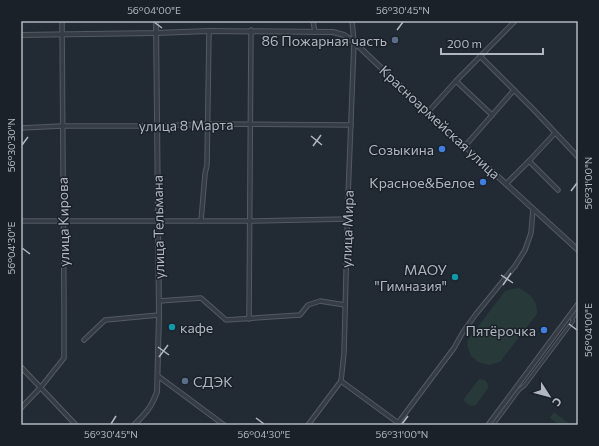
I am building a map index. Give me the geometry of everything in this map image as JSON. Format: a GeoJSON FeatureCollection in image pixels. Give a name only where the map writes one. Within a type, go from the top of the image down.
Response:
{"type":"FeatureCollection","features":[{"type":"Feature","properties":{"kind":"street","name":"улица Кирова"},"geometry":{"type":"LineString","coordinates":[[21,408],[41,387],[64,358],[62,21]]}},
{"type":"Feature","properties":{"kind":"street","name":"улица Тельмана"},"geometry":{"type":"LineString","coordinates":[[134,425],[146,413],[153,403],[157,392],[158,376],[159,314],[156,21]]}},
{"type":"Feature","properties":{"kind":"street"},"geometry":{"type":"LineString","coordinates":[[313,21],[315,32]]}},
{"type":"Feature","properties":{"kind":"street","name":"улица Мира"},"geometry":{"type":"LineString","coordinates":[[308,425],[341,380],[344,353],[350,125],[354,42],[352,21]]}},
{"type":"Feature","properties":{"kind":"street"},"geometry":{"type":"LineString","coordinates":[[428,112],[515,21]]}},
{"type":"Feature","properties":{"kind":"street","name":"Красноармейская улица"},"geometry":{"type":"LineString","coordinates":[[21,35],[251,30],[333,32],[344,35],[354,42],[578,250]]}},
{"type":"Feature","properties":{"kind":"street"},"geometry":{"type":"LineString","coordinates":[[249,318],[251,30]]}},
{"type":"Feature","properties":{"kind":"street"},"geometry":{"type":"LineString","coordinates":[[201,221],[207,165],[209,31]]}},
{"type":"Feature","properties":{"kind":"street"},"geometry":{"type":"LineString","coordinates":[[480,56],[578,157]]}},
{"type":"Feature","properties":{"kind":"street"},"geometry":{"type":"LineString","coordinates":[[456,81],[492,115]]}},
{"type":"Feature","properties":{"kind":"street"},"geometry":{"type":"LineString","coordinates":[[465,146],[514,90]]}},
{"type":"Feature","properties":{"kind":"street","name":"улица 8 Марта"},"geometry":{"type":"LineString","coordinates":[[21,128],[208,124],[350,125]]}},
{"type":"Feature","properties":{"kind":"street"},"geometry":{"type":"LineString","coordinates":[[506,184],[555,133]]}},
{"type":"Feature","properties":{"kind":"street"},"geometry":{"type":"LineString","coordinates":[[529,161],[558,190]]}},
{"type":"Feature","properties":{"kind":"street"},"geometry":{"type":"LineString","coordinates":[[341,380],[399,424],[454,348],[476,314],[515,266],[525,250],[530,233],[534,209]]}},
{"type":"Feature","properties":{"kind":"street"},"geometry":{"type":"LineString","coordinates":[[21,222],[158,222],[348,219]]}},
{"type":"Feature","properties":{"kind":"street"},"geometry":{"type":"LineString","coordinates":[[158,301],[201,298],[226,320],[300,315],[308,305],[320,300],[345,306]]}},
{"type":"Feature","properties":{"kind":"street"},"geometry":{"type":"LineString","coordinates":[[488,425],[578,304]]}},
{"type":"Feature","properties":{"kind":"street"},"geometry":{"type":"LineString","coordinates":[[494,425],[572,321],[574,315],[578,312]]}},
{"type":"Feature","properties":{"kind":"street"},"geometry":{"type":"LineString","coordinates":[[84,340],[105,320],[159,314]]}},
{"type":"Feature","properties":{"kind":"street"},"geometry":{"type":"LineString","coordinates":[[21,367],[76,425]]}},
{"type":"Feature","properties":{"kind":"street"},"geometry":{"type":"LineString","coordinates":[[158,376],[224,425]]}},
{"type":"Feature","properties":{"kind":"street"},"geometry":{"type":"LineString","coordinates":[[69,425],[73,421]]}},
{"type":"Feature","properties":{"kind":"shaded area"},"geometry":{"type":"Polygon","coordinates":[[[519,288],[533,298],[536,305],[537,314],[500,362],[489,365],[478,362],[471,356],[467,341],[505,291],[519,288]]]}},
{"type":"Feature","properties":{"kind":"shaded area"},"geometry":{"type":"Polygon","coordinates":[[[479,379],[486,381],[488,388],[476,405],[471,406],[464,400],[479,379]]]}},
{"type":"Feature","properties":{"kind":"shaded area"},"geometry":{"type":"Polygon","coordinates":[[[554,412],[571,425],[560,425],[550,418],[554,412]]]}},
{"type":"Feature","properties":{"kind":"place","name":"86 Пожарная часть"},"geometry":{"type":"Point","coordinates":[395,40]}},
{"type":"Feature","properties":{"kind":"place","name":"Созыкина"},"geometry":{"type":"Point","coordinates":[442,149]}},
{"type":"Feature","properties":{"kind":"place","name":"Красное&Белое"},"geometry":{"type":"Point","coordinates":[483,182]}},
{"type":"Feature","properties":{"kind":"place","name":"МАОУ \"Гимназия\""},"geometry":{"type":"Point","coordinates":[455,277]}},
{"type":"Feature","properties":{"kind":"place","name":"кафе"},"geometry":{"type":"Point","coordinates":[172,327]}},
{"type":"Feature","properties":{"kind":"place","name":"Пятёрочка"},"geometry":{"type":"Point","coordinates":[544,330]}},
{"type":"Feature","properties":{"kind":"place","name":"СДЭК"},"geometry":{"type":"Point","coordinates":[185,381]}}]}
